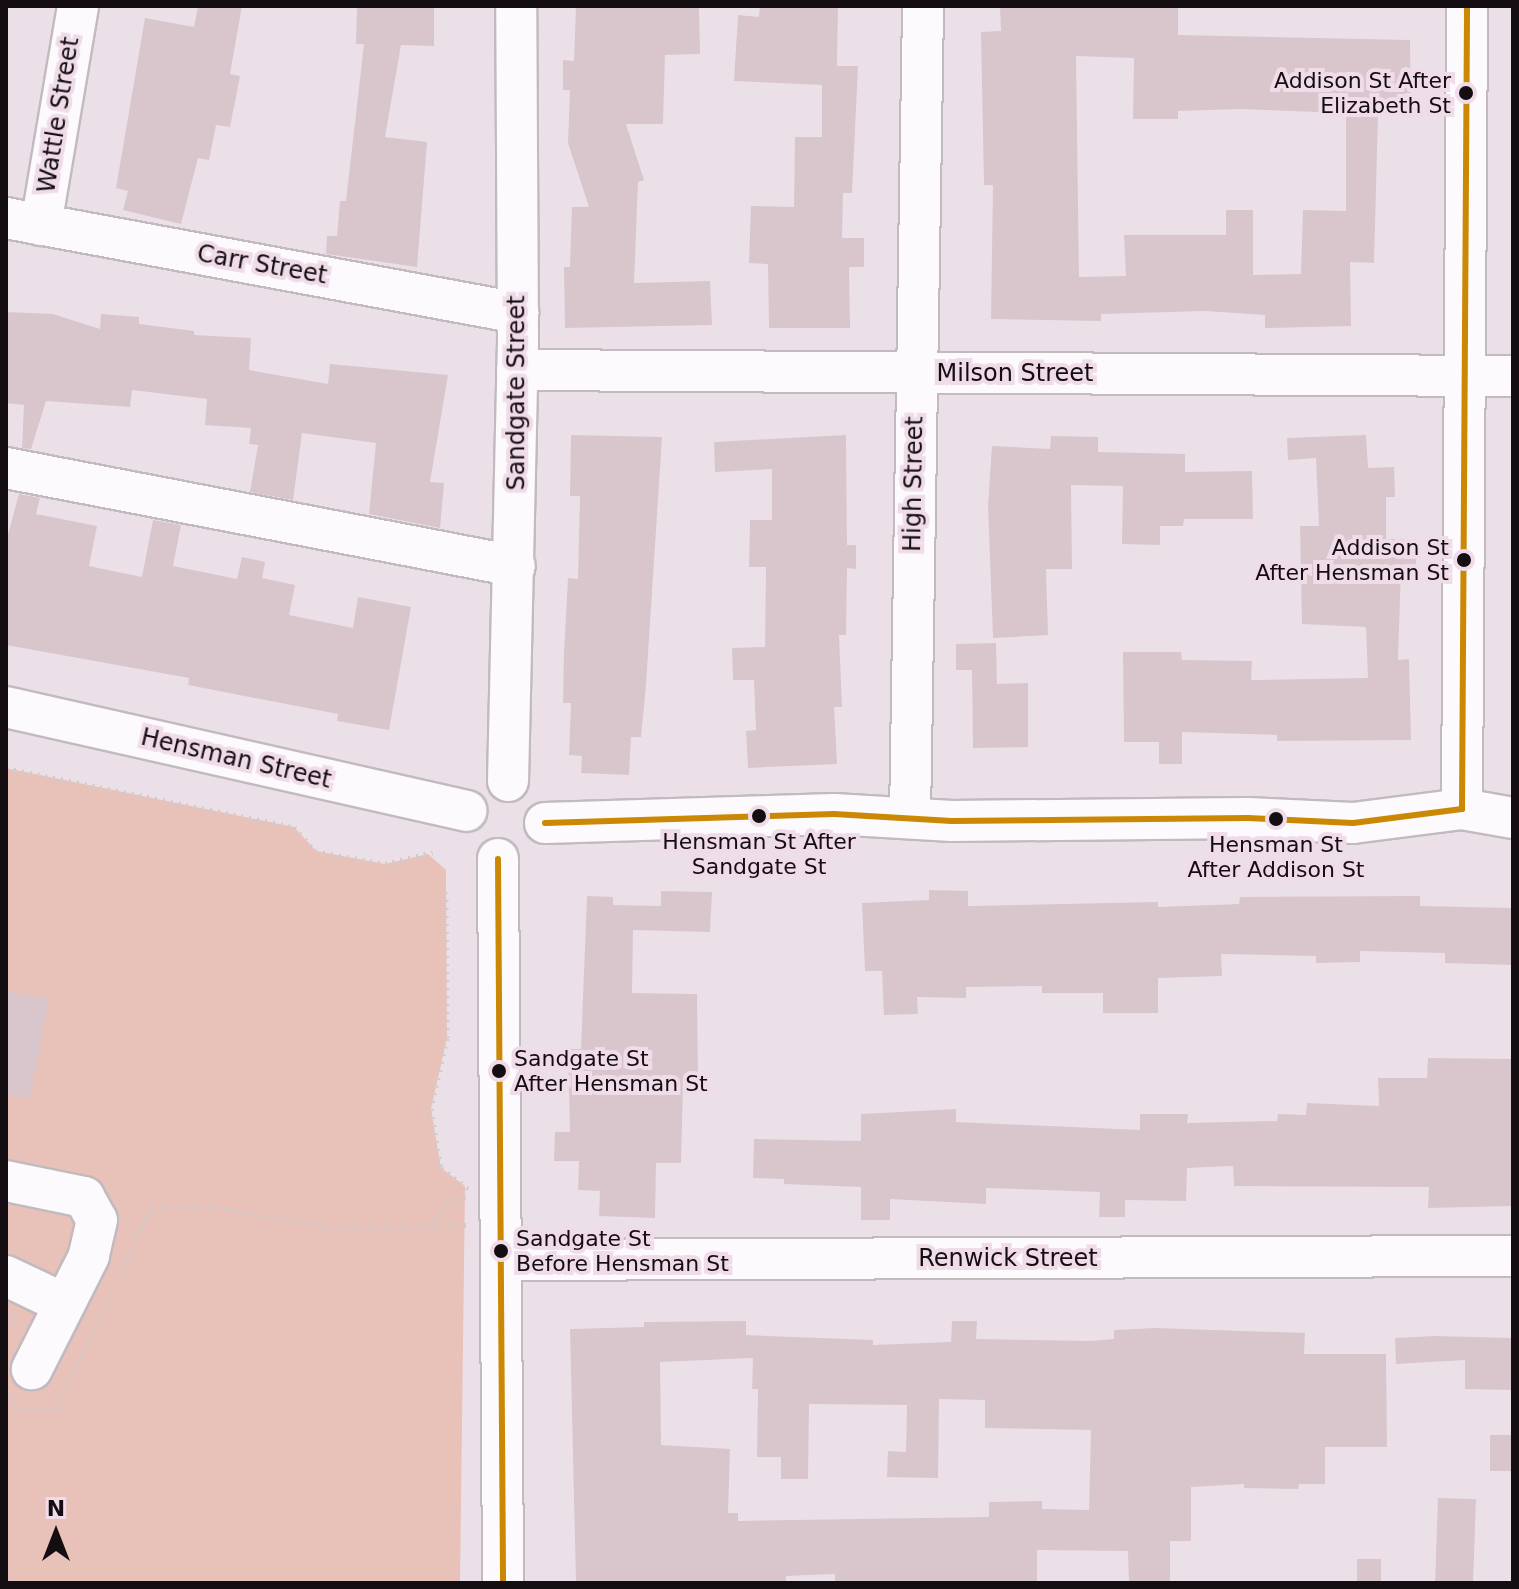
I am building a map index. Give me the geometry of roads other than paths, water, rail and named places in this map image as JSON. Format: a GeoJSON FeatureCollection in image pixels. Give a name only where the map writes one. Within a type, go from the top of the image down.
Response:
{"type":"FeatureCollection","features":[{"type":"Feature","properties":{"kind":"street","name":"Wattle Street"},"geometry":{"type":"LineString","coordinates":[[24,221],[78,6]]}},
{"type":"Feature","properties":{"kind":"street","name":"Sandgate Street"},"geometry":{"type":"LineString","coordinates":[[508,781],[515,566],[518,313],[516,6]]}},
{"type":"Feature","properties":{"kind":"street","name":"High Street"},"geometry":{"type":"LineString","coordinates":[[910,818],[913,416],[921,374],[923,6]]}},
{"type":"Feature","properties":{"kind":"street"},"geometry":{"type":"LineString","coordinates":[[1462,809],[1467,6]]}},
{"type":"Feature","properties":{"kind":"street","name":"Carr Street"},"geometry":{"type":"LineString","coordinates":[[24,221],[518,313]]}},
{"type":"Feature","properties":{"kind":"street","name":"Milson Street"},"geometry":{"type":"LineString","coordinates":[[517,370],[1513,376]]}},
{"type":"Feature","properties":{"kind":"street"},"geometry":{"type":"LineString","coordinates":[[6,468],[515,566]]}},
{"type":"Feature","properties":{"kind":"street","name":"Hensman Street"},"geometry":{"type":"LineString","coordinates":[[6,707],[466,811]]}},
{"type":"Feature","properties":{"kind":"street"},"geometry":{"type":"LineString","coordinates":[[508,781],[530,790],[545,823],[534,847],[523,855],[498,859],[476,847],[468,836],[466,811],[477,792],[508,781]]}},
{"type":"Feature","properties":{"kind":"street"},"geometry":{"type":"LineString","coordinates":[[545,823],[819,815],[1353,823],[1462,809],[1510,815]]}},
{"type":"Feature","properties":{"kind":"street"},"geometry":{"type":"LineString","coordinates":[[498,859],[503,1583]]}},
{"type":"Feature","properties":{"kind":"street"},"geometry":{"type":"LineString","coordinates":[[6,1181],[62,1191],[92,1206],[97,1236],[65,1304],[19,1378]]}},
{"type":"Feature","properties":{"kind":"street","name":"Renwick Street"},"geometry":{"type":"LineString","coordinates":[[503,1260],[1513,1256]]}},
{"type":"Feature","properties":{"kind":"street"},"geometry":{"type":"LineString","coordinates":[[6,1276],[65,1304]]}},
{"type":"Feature","properties":{"kind":"place","name":"Addison St After Elizabeth St"},"geometry":{"type":"Point","coordinates":[1466,93]}},
{"type":"Feature","properties":{"kind":"place","name":"Addison St After Hensman St"},"geometry":{"type":"Point","coordinates":[1464,560]}},
{"type":"Feature","properties":{"kind":"place","name":"Hensman St After Sandgate St"},"geometry":{"type":"Point","coordinates":[759,816]}},
{"type":"Feature","properties":{"kind":"place","name":"Hensman St After Addison St"},"geometry":{"type":"Point","coordinates":[1276,819]}},
{"type":"Feature","properties":{"kind":"place","name":"Sandgate St After Hensman St"},"geometry":{"type":"Point","coordinates":[499,1071]}},
{"type":"Feature","properties":{"kind":"place","name":"Sandgate St Before Hensman St"},"geometry":{"type":"Point","coordinates":[501,1251]}}]}
